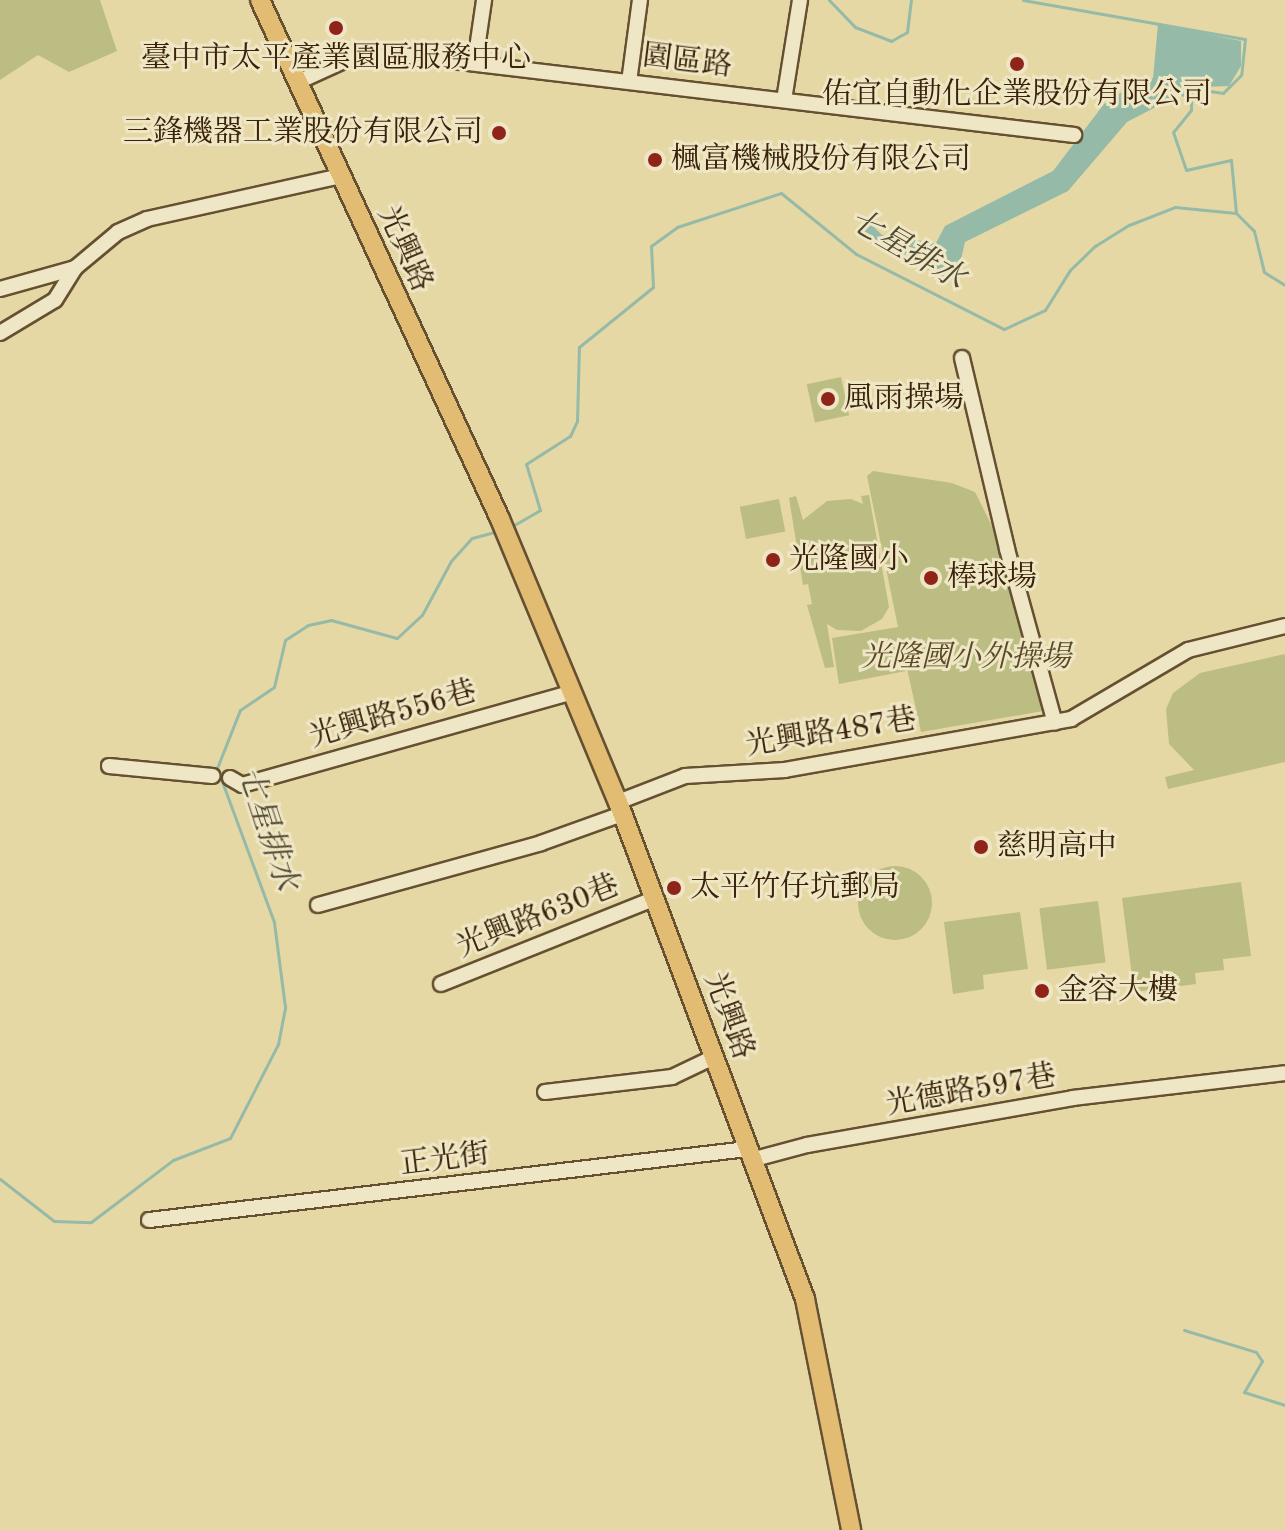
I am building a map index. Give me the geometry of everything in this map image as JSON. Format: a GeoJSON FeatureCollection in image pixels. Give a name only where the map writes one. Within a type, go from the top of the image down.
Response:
{"type":"FeatureCollection","features":[{"type":"Feature","properties":{"kind":"main road","name":"光興路"},"geometry":{"type":"LineString","coordinates":[[260,0],[503,528],[620,808],[809,1314],[851,1530]]}},
{"type":"Feature","properties":{"kind":"street"},"geometry":{"type":"LineString","coordinates":[[475,62],[484,0]]}},
{"type":"Feature","properties":{"kind":"street"},"geometry":{"type":"LineString","coordinates":[[629,82],[640,0]]}},
{"type":"Feature","properties":{"kind":"street"},"geometry":{"type":"LineString","coordinates":[[784,100],[800,0]]}},
{"type":"Feature","properties":{"kind":"street","name":"園區路"},"geometry":{"type":"LineString","coordinates":[[298,82],[361,56],[475,62],[1074,135]]}},
{"type":"Feature","properties":{"kind":"street"},"geometry":{"type":"LineString","coordinates":[[0,333],[55,300],[75,268],[118,232],[147,219],[341,176]]}},
{"type":"Feature","properties":{"kind":"street"},"geometry":{"type":"LineString","coordinates":[[0,289],[64,267],[75,268]]}},
{"type":"Feature","properties":{"kind":"street"},"geometry":{"type":"LineString","coordinates":[[962,358],[1007,549],[1055,723]]}},
{"type":"Feature","properties":{"kind":"street","name":"光興路487巷"},"geometry":{"type":"LineString","coordinates":[[318,905],[541,843],[685,776],[785,770],[1055,723],[1089,711],[1188,650],[1285,626]]}},
{"type":"Feature","properties":{"kind":"street","name":"光興路556巷"},"geometry":{"type":"LineString","coordinates":[[230,778],[242,785],[572,692]]}},
{"type":"Feature","properties":{"kind":"street"},"geometry":{"type":"LineString","coordinates":[[109,766],[213,776]]}},
{"type":"Feature","properties":{"kind":"street","name":"光興路630巷"},"geometry":{"type":"LineString","coordinates":[[441,984],[654,899]]}},
{"type":"Feature","properties":{"kind":"street"},"geometry":{"type":"LineString","coordinates":[[545,1092],[672,1077],[714,1057]]}},
{"type":"Feature","properties":{"kind":"street","name":"光德路597巷"},"geometry":{"type":"LineString","coordinates":[[749,1154],[1073,1098],[1285,1073]]}},
{"type":"Feature","properties":{"kind":"street","name":"正光街"},"geometry":{"type":"LineString","coordinates":[[149,1220],[749,1154]]}},
{"type":"Feature","properties":{"kind":"green space"},"geometry":{"type":"Polygon","coordinates":[[[0,0],[100,0],[117,51],[69,72],[38,55],[0,80],[0,0]]]}},
{"type":"Feature","properties":{"kind":"green space","name":"風雨操場"},"geometry":{"type":"Polygon","coordinates":[[[841,377],[849,415],[815,422],[807,384],[841,377]]]}},
{"type":"Feature","properties":{"kind":"green space","name":"光隆國小外操場"},"geometry":{"type":"Polygon","coordinates":[[[873,471],[952,483],[975,492],[993,528],[1043,711],[921,732],[899,632],[906,671],[839,684],[832,638],[898,627],[867,476],[873,471]]]}},
{"type":"Feature","properties":{"kind":"green space"},"geometry":{"type":"Polygon","coordinates":[[[869,495],[889,607],[882,619],[861,631],[837,630],[827,624],[834,667],[825,668],[807,605],[812,604],[808,584],[803,585],[789,498],[796,496],[803,520],[827,501],[851,499],[863,504],[861,496],[869,495]]]}},
{"type":"Feature","properties":{"kind":"green space"},"geometry":{"type":"Polygon","coordinates":[[[779,499],[785,531],[746,539],[740,507],[779,499]]]}},
{"type":"Feature","properties":{"kind":"green space"},"geometry":{"type":"Polygon","coordinates":[[[1285,654],[1285,762],[1168,789],[1165,777],[1194,770],[1169,744],[1166,709],[1173,693],[1200,673],[1285,654]]]}},
{"type":"Feature","properties":{"kind":"green space"},"geometry":{"type":"Polygon","coordinates":[[[895,866],[909,869],[921,877],[929,889],[932,903],[929,917],[921,929],[909,937],[895,940],[881,937],[869,929],[861,917],[858,903],[861,889],[869,877],[881,869],[895,866]]]}},
{"type":"Feature","properties":{"kind":"green space"},"geometry":{"type":"Polygon","coordinates":[[[1241,882],[1251,956],[1223,959],[1224,970],[1195,973],[1196,984],[1134,992],[1122,898],[1241,882]]]}},
{"type":"Feature","properties":{"kind":"green space"},"geometry":{"type":"Polygon","coordinates":[[[1098,901],[1106,963],[1047,970],[1039,908],[1098,901]]]}},
{"type":"Feature","properties":{"kind":"green space"},"geometry":{"type":"Polygon","coordinates":[[[1020,912],[1028,969],[983,975],[984,989],[953,994],[944,922],[1020,912]]]}},
{"type":"Feature","properties":{"kind":"water"},"geometry":{"type":"Polygon","coordinates":[[[1158,24],[1241,41],[1241,66],[1229,86],[1203,87],[1204,81],[1195,79],[1189,97],[1177,96],[1127,122],[1068,191],[965,242],[956,282],[875,247],[857,230],[867,220],[882,235],[936,243],[945,226],[1053,171],[1104,104],[1132,85],[1153,78],[1158,24]]]}},
{"type":"Feature","properties":{"kind":"waterway"},"geometry":{"type":"LineString","coordinates":[[829,0],[855,27],[891,41],[907,32],[911,0]]}},
{"type":"Feature","properties":{"kind":"waterway"},"geometry":{"type":"LineString","coordinates":[[1023,0],[1245,39],[1241,75],[1223,93],[1192,88],[1191,110],[1173,132],[1186,170],[1231,160],[1236,213]]}},
{"type":"Feature","properties":{"kind":"waterway","name":"七星排水"},"geometry":{"type":"LineString","coordinates":[[509,528],[540,510],[526,464],[570,436],[577,421],[579,347],[653,287],[651,246],[677,227],[781,193],[856,254],[1004,329],[1045,310],[1070,270],[1095,246],[1129,225],[1175,207],[1236,213],[1254,231],[1264,272],[1285,285]]}},
{"type":"Feature","properties":{"kind":"waterway","name":"七星排水"},"geometry":{"type":"LineString","coordinates":[[0,1179],[54,1221],[91,1222],[173,1160],[230,1138],[278,1044],[285,1007],[274,922],[217,768],[240,710],[274,687],[285,640],[308,625],[331,620],[397,638],[422,615],[451,561],[472,538],[498,531]]}},
{"type":"Feature","properties":{"kind":"waterway"},"geometry":{"type":"LineString","coordinates":[[1184,1330],[1256,1352],[1262,1361],[1244,1392],[1285,1405]]}},
{"type":"Feature","properties":{"kind":"place","name":"臺中市太平產業園區服務中心"},"geometry":{"type":"Point","coordinates":[336,28]}},
{"type":"Feature","properties":{"kind":"place","name":"佑宜自動化企業股份有限公司"},"geometry":{"type":"Point","coordinates":[1017,64]}},
{"type":"Feature","properties":{"kind":"place","name":"三鋒機器工業股份有限公司"},"geometry":{"type":"Point","coordinates":[499,133]}},
{"type":"Feature","properties":{"kind":"place","name":"楓富機械股份有限公司"},"geometry":{"type":"Point","coordinates":[655,160]}},
{"type":"Feature","properties":{"kind":"place","name":"風雨操場"},"geometry":{"type":"Point","coordinates":[828,399]}},
{"type":"Feature","properties":{"kind":"place","name":"光隆國小"},"geometry":{"type":"Point","coordinates":[773,560]}},
{"type":"Feature","properties":{"kind":"place","name":"棒球場"},"geometry":{"type":"Point","coordinates":[931,578]}},
{"type":"Feature","properties":{"kind":"place","name":"慈明高中"},"geometry":{"type":"Point","coordinates":[981,847]}},
{"type":"Feature","properties":{"kind":"place","name":"太平竹仔坑郵局"},"geometry":{"type":"Point","coordinates":[674,888]}},
{"type":"Feature","properties":{"kind":"place","name":"金容大樓"},"geometry":{"type":"Point","coordinates":[1042,991]}}]}
